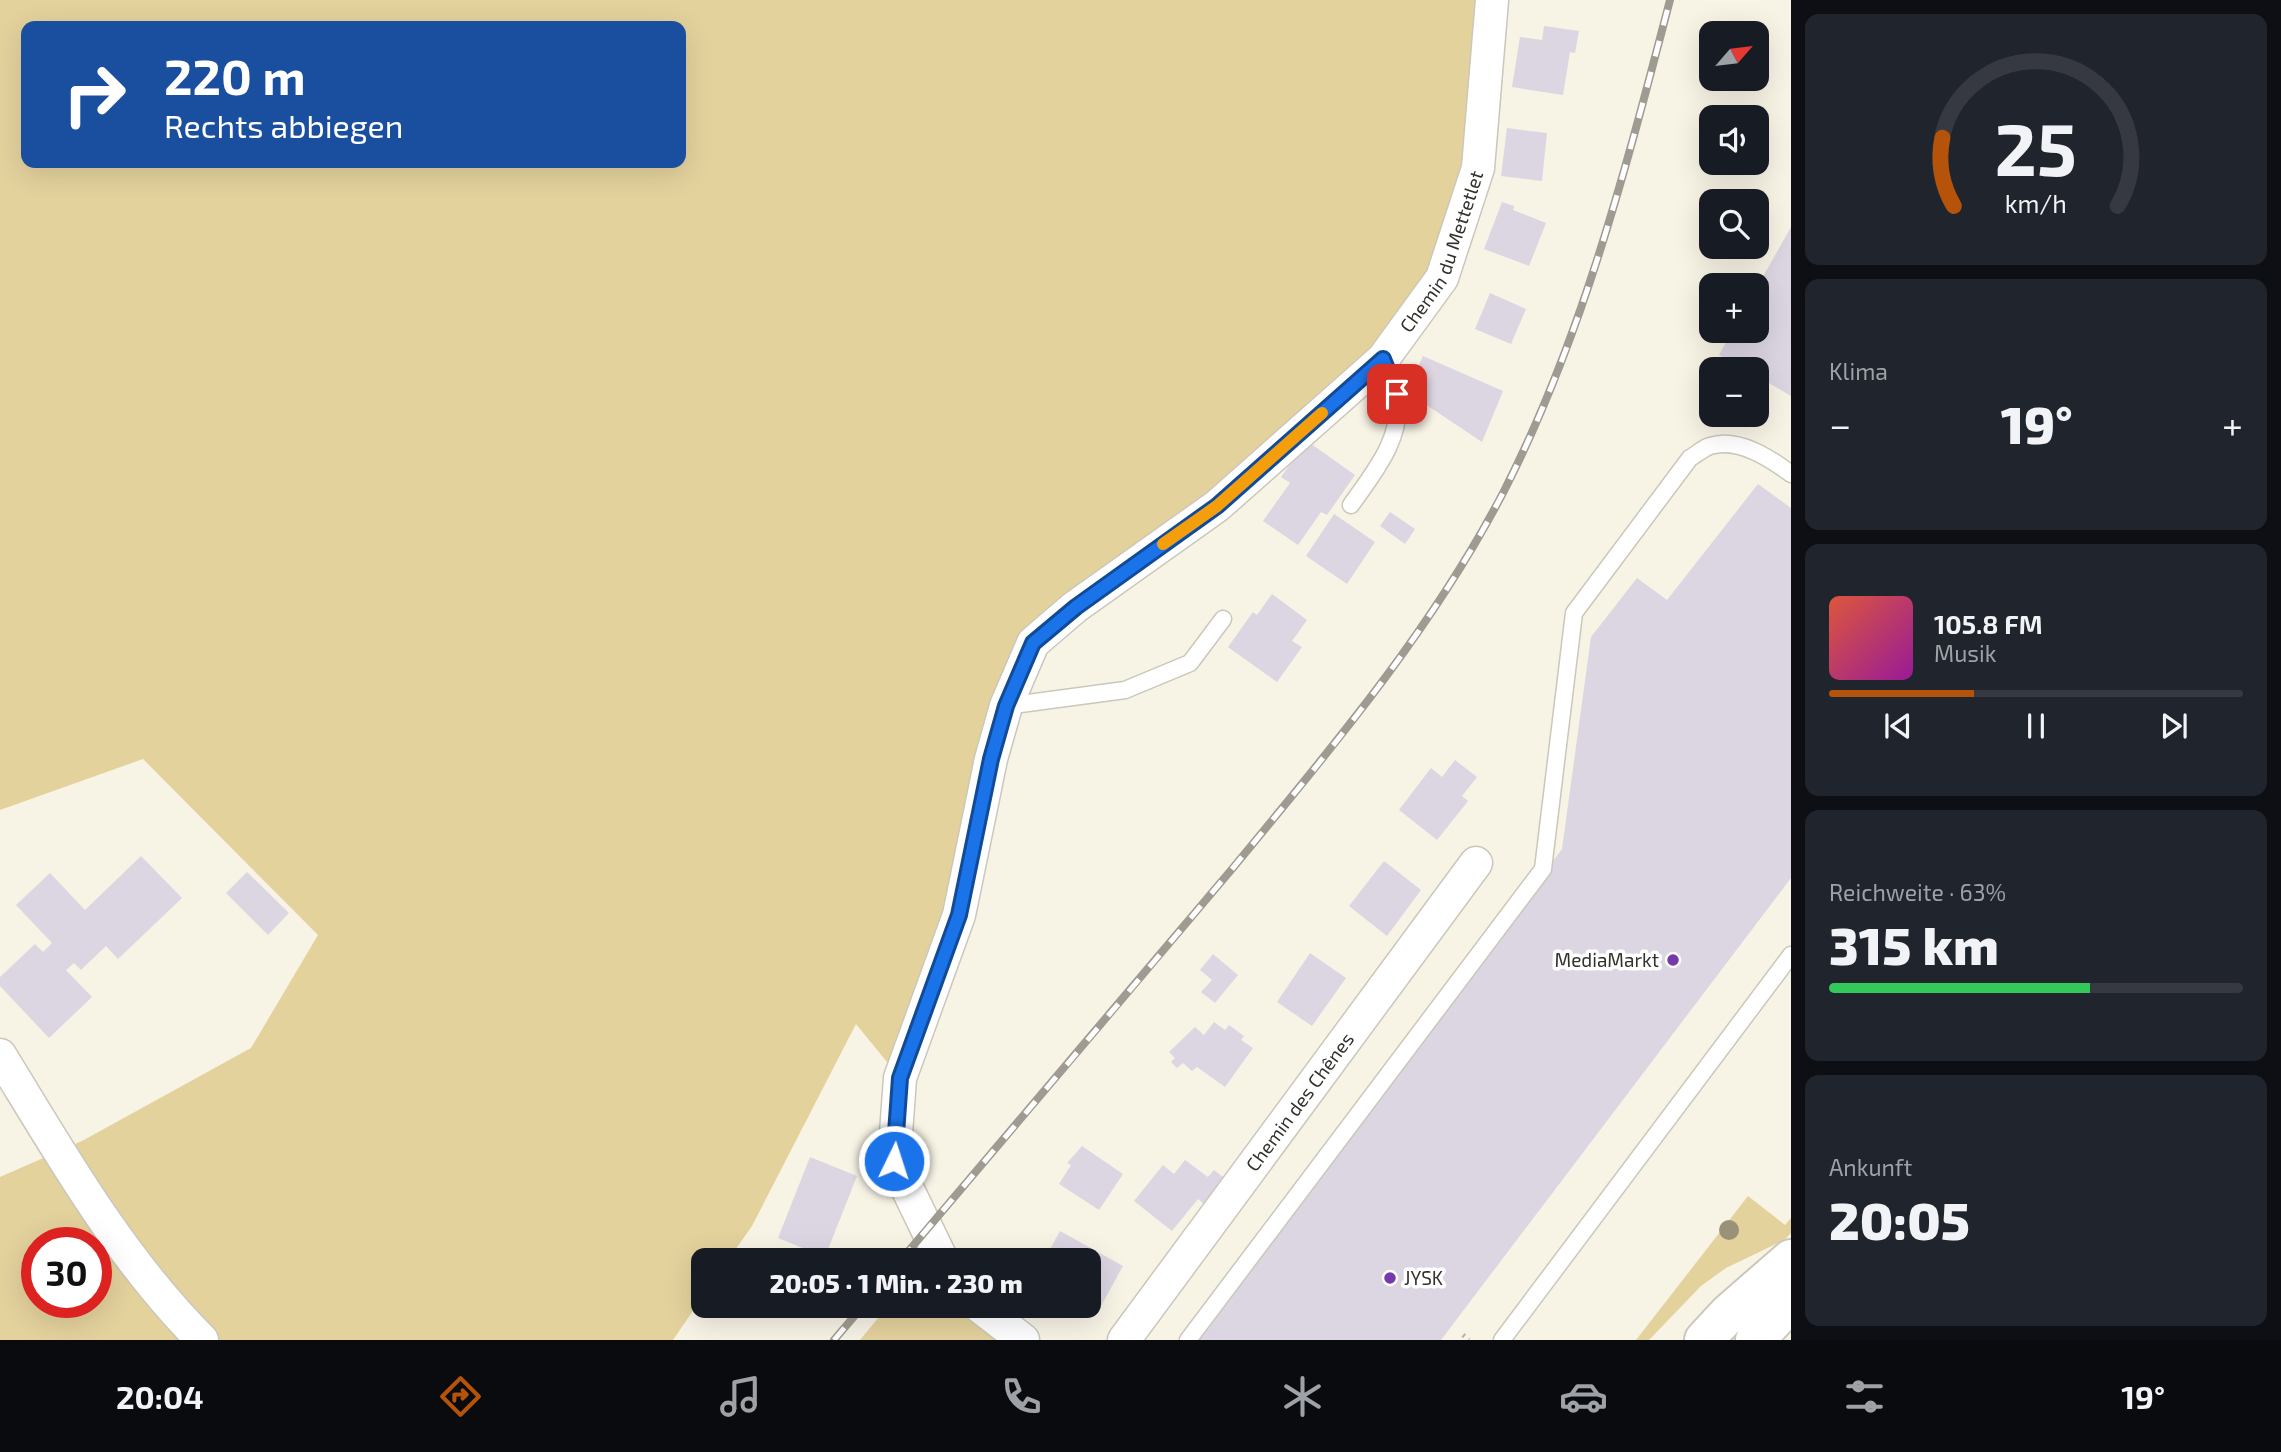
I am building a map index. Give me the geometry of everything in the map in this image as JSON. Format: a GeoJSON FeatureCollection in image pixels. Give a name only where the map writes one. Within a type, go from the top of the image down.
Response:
{"type":"FeatureCollection","features":[{"type":"Feature","properties":{"kind":"main road"},"geometry":{"type":"LineString","coordinates":[[1704,1340],[1791,1259]]}},
{"type":"Feature","properties":{"kind":"main road"},"geometry":{"type":"LineString","coordinates":[[1755,1340],[1791,1302]]}},
{"type":"Feature","properties":{"kind":"street","name":"Chemin du Mettetlet"},"geometry":{"type":"LineString","coordinates":[[936,1248],[894,1161],[900,1078],[959,915],[991,759],[1006,706],[1033,643],[1076,607],[1217,506],[1383,359],[1442,278],[1478,168],[1492,0]]}},
{"type":"Feature","properties":{"kind":"street","name":"Chemin des Chênes"},"geometry":{"type":"LineString","coordinates":[[1124,1340],[1476,863]]}},
{"type":"Feature","properties":{"kind":"street"},"geometry":{"type":"LineString","coordinates":[[0,1055],[72,1174],[121,1247],[202,1340]]}},
{"type":"Feature","properties":{"kind":"street"},"geometry":{"type":"LineString","coordinates":[[995,1318],[1023,1340]]}},
{"type":"Feature","properties":{"kind":"lane"},"geometry":{"type":"LineString","coordinates":[[1351,505],[1387,452],[1396,426],[1397,394],[1383,359]]}},
{"type":"Feature","properties":{"kind":"lane"},"geometry":{"type":"LineString","coordinates":[[1188,1340],[1543,869],[1574,613],[1690,458],[1710,446],[1740,446],[1771,458],[1791,474]]}},
{"type":"Feature","properties":{"kind":"lane"},"geometry":{"type":"LineString","coordinates":[[1006,706],[1125,690],[1190,663],[1223,619]]}},
{"type":"Feature","properties":{"kind":"lane"},"geometry":{"type":"LineString","coordinates":[[1502,1340],[1791,955]]}},
{"type":"Feature","properties":{"kind":"path"},"geometry":{"type":"LineString","coordinates":[[1463,1335],[1469,1340]]}},
{"type":"Feature","properties":{"kind":"shaded area"},"geometry":{"type":"Polygon","coordinates":[[[0,0],[1492,0],[1442,278],[1383,359],[1033,643],[900,1078],[856,1024],[752,1226],[736,1248],[691,1248],[691,1314],[673,1340],[0,1340],[0,1177],[82,1141],[251,1048],[318,935],[143,759],[0,810],[0,0]]]}},
{"type":"Feature","properties":{"kind":"shaded area"},"geometry":{"type":"Polygon","coordinates":[[[1748,1196],[1785,1225],[1791,1218],[1791,1233],[1784,1240],[1726,1268],[1701,1286],[1649,1340],[1636,1340],[1748,1196]]]}},
{"type":"Feature","properties":{"kind":"shaded area"},"geometry":{"type":"Polygon","coordinates":[[[878,1318],[982,1318],[1010,1340],[860,1340],[878,1318]]]}},
{"type":"Feature","properties":{"kind":"building"},"geometry":{"type":"Polygon","coordinates":[[[1544,26],[1579,31],[1575,53],[1570,52],[1563,95],[1512,87],[1520,37],[1542,40],[1544,26]]]}},
{"type":"Feature","properties":{"kind":"building"},"geometry":{"type":"Polygon","coordinates":[[[1507,128],[1547,133],[1542,181],[1501,176],[1507,128]]]}},
{"type":"Feature","properties":{"kind":"building"},"geometry":{"type":"Polygon","coordinates":[[[1502,202],[1514,206],[1513,210],[1546,223],[1529,266],[1484,249],[1502,202]]]}},
{"type":"Feature","properties":{"kind":"building"},"geometry":{"type":"Polygon","coordinates":[[[1791,227],[1791,396],[1769,383],[1769,357],[1719,355],[1726,343],[1769,343],[1769,273],[1765,273],[1791,227]]]}},
{"type":"Feature","properties":{"kind":"building"},"geometry":{"type":"Polygon","coordinates":[[[1490,293],[1526,309],[1511,344],[1475,329],[1490,293]]]}},
{"type":"Feature","properties":{"kind":"building"},"geometry":{"type":"Polygon","coordinates":[[[1423,356],[1503,391],[1482,442],[1422,402],[1409,387],[1423,356]]]}},
{"type":"Feature","properties":{"kind":"building"},"geometry":{"type":"Polygon","coordinates":[[[1307,441],[1355,475],[1327,515],[1321,512],[1298,545],[1263,521],[1290,483],[1281,477],[1307,441]]]}},
{"type":"Feature","properties":{"kind":"building"},"geometry":{"type":"Polygon","coordinates":[[[1758,484],[1791,508],[1791,878],[1441,1340],[1194,1340],[1562,849],[1591,637],[1637,578],[1667,600],[1758,484]]]}},
{"type":"Feature","properties":{"kind":"building"},"geometry":{"type":"Polygon","coordinates":[[[1390,512],[1415,529],[1405,544],[1380,526],[1390,512]]]}},
{"type":"Feature","properties":{"kind":"building"},"geometry":{"type":"Polygon","coordinates":[[[1334,514],[1375,542],[1347,584],[1306,556],[1334,514]]]}},
{"type":"Feature","properties":{"kind":"building"},"geometry":{"type":"Polygon","coordinates":[[[1272,594],[1307,620],[1292,641],[1302,647],[1277,682],[1228,647],[1253,612],[1257,615],[1272,594]]]}},
{"type":"Feature","properties":{"kind":"building"},"geometry":{"type":"Polygon","coordinates":[[[1455,760],[1477,777],[1462,796],[1468,801],[1437,840],[1399,810],[1431,768],[1442,777],[1455,760]]]}},
{"type":"Feature","properties":{"kind":"building"},"geometry":{"type":"Polygon","coordinates":[[[141,856],[182,898],[118,959],[106,946],[81,970],[74,963],[66,970],[92,997],[49,1038],[0,986],[0,977],[35,944],[43,952],[52,943],[16,905],[50,873],[85,910],[141,856]]]}},
{"type":"Feature","properties":{"kind":"building"},"geometry":{"type":"Polygon","coordinates":[[[1384,861],[1421,890],[1387,936],[1349,906],[1384,861]]]}},
{"type":"Feature","properties":{"kind":"building"},"geometry":{"type":"Polygon","coordinates":[[[247,872],[289,913],[268,935],[226,893],[247,872]]]}},
{"type":"Feature","properties":{"kind":"building"},"geometry":{"type":"Polygon","coordinates":[[[1310,953],[1346,978],[1312,1026],[1277,1002],[1310,953]]]}},
{"type":"Feature","properties":{"kind":"building"},"geometry":{"type":"Polygon","coordinates":[[[1213,954],[1238,975],[1215,1003],[1201,992],[1212,980],[1200,970],[1213,954]]]}},
{"type":"Feature","properties":{"kind":"building"},"geometry":{"type":"Polygon","coordinates":[[[1214,1022],[1225,1030],[1229,1025],[1244,1036],[1241,1040],[1253,1048],[1225,1087],[1197,1067],[1192,1071],[1183,1063],[1177,1068],[1171,1062],[1175,1058],[1169,1052],[1195,1027],[1204,1035],[1214,1022]]]}},
{"type":"Feature","properties":{"kind":"building"},"geometry":{"type":"Polygon","coordinates":[[[1082,1146],[1123,1174],[1099,1210],[1059,1184],[1071,1165],[1067,1163],[1082,1146]]]}},
{"type":"Feature","properties":{"kind":"building"},"geometry":{"type":"Polygon","coordinates":[[[810,1157],[857,1176],[829,1248],[803,1248],[778,1238],[810,1157]]]}},
{"type":"Feature","properties":{"kind":"building"},"geometry":{"type":"Polygon","coordinates":[[[1185,1160],[1208,1177],[1214,1170],[1227,1180],[1206,1206],[1198,1199],[1172,1231],[1134,1201],[1163,1165],[1174,1174],[1185,1160]]]}},
{"type":"Feature","properties":{"kind":"building"},"geometry":{"type":"Polygon","coordinates":[[[1060,1231],[1091,1248],[1051,1248],[1060,1231]]]}},
{"type":"Feature","properties":{"kind":"building"},"geometry":{"type":"Polygon","coordinates":[[[1101,1254],[1123,1266],[1101,1306],[1101,1254]]]}},
{"type":"Feature","properties":{"kind":"railway"},"geometry":{"type":"LineString","coordinates":[[911,1248],[1191,918],[1343,733],[1412,640],[1476,542],[1532,432],[1580,312],[1637,126],[1670,0]]}},
{"type":"Feature","properties":{"kind":"railway"},"geometry":{"type":"LineString","coordinates":[[834,1340],[853,1318]]}},
{"type":"Feature","properties":{"kind":"slow traffic"},"geometry":{"type":"LineString","coordinates":[[1163,544],[1217,506],[1322,413]]}},
{"type":"Feature","properties":{"kind":"place","name":"MediaMarkt"},"geometry":{"type":"Point","coordinates":[1673,960]}},
{"type":"Feature","properties":{"kind":"place","name":"JYSK"},"geometry":{"type":"Point","coordinates":[1390,1278]}},
{"type":"Feature","properties":{"kind":"route"},"geometry":{"type":"LineString","coordinates":[[894,1161],[900,1078],[959,915],[991,759],[1006,706],[1033,643],[1076,607],[1217,506],[1383,359],[1397,394]]}}]}
